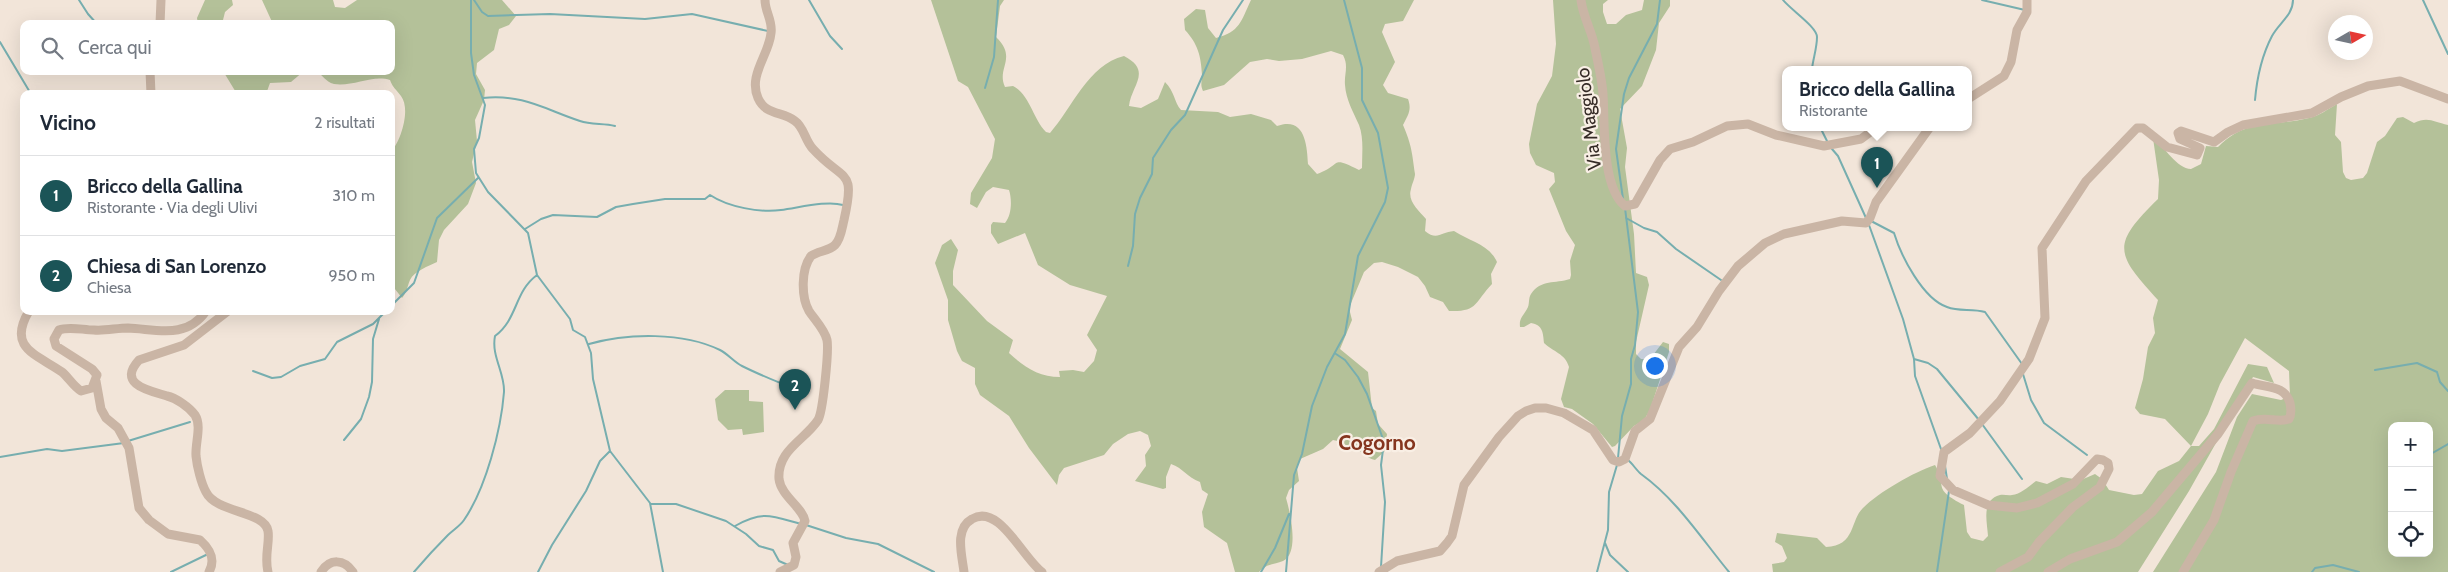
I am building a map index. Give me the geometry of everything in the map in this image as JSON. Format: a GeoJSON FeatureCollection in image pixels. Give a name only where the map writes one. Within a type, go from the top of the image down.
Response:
{"type":"FeatureCollection","features":[{"type":"Feature","properties":{"kind":"street"},"geometry":{"type":"LineString","coordinates":[[160,20],[161,0]]}},
{"type":"Feature","properties":{"kind":"street"},"geometry":{"type":"LineString","coordinates":[[765,0],[772,27],[770,39],[756,75],[758,98],[768,111],[793,119],[798,123],[805,140],[812,149],[842,173],[849,185],[850,192],[838,241],[832,247],[816,252],[808,260],[804,285],[806,305],[827,340],[825,389],[819,418],[809,431],[793,444],[780,470],[779,479],[782,488],[805,521],[793,543],[796,557],[794,565],[780,572]]}},
{"type":"Feature","properties":{"kind":"street","name":"Via Maggiolo"},"geometry":{"type":"LineString","coordinates":[[1581,0],[1582,12],[1594,40],[1603,93],[1602,130],[1607,163],[1615,193],[1625,206],[1635,204],[1660,160],[1670,149],[1693,142],[1727,126],[1748,124],[1776,135],[1824,146],[1861,139],[1872,131]]}},
{"type":"Feature","properties":{"kind":"street"},"geometry":{"type":"LineString","coordinates":[[1972,96],[2004,76],[2011,62],[2017,30],[2027,12],[2027,0]]}},
{"type":"Feature","properties":{"kind":"street"},"geometry":{"type":"LineString","coordinates":[[150,75],[151,90]]}},
{"type":"Feature","properties":{"kind":"street"},"geometry":{"type":"LineString","coordinates":[[2000,572],[2028,557],[2072,507],[2100,487],[2109,469],[2108,463],[2103,460],[2097,460],[2073,484],[2037,503],[2017,508],[1988,504],[1953,490],[1940,476],[1944,452],[1970,433],[2000,401],[2029,359],[2045,318],[2042,248],[2086,181],[2136,128],[2143,128],[2167,147],[2197,155],[2200,148],[2180,139],[2178,133],[2181,131],[2214,142],[2228,132],[2243,125],[2312,113],[2341,97],[2368,86],[2400,81],[2448,100]]}},
{"type":"Feature","properties":{"kind":"street"},"geometry":{"type":"LineString","coordinates":[[1379,572],[1397,561],[1440,551],[1452,536],[1464,484],[1499,437],[1518,416],[1526,411],[1535,408],[1546,408],[1564,414],[1593,430],[1613,460],[1619,462],[1625,459],[1635,431],[1650,419],[1679,347],[1697,327],[1719,291],[1738,266],[1765,243],[1784,234],[1842,221],[1866,223],[1876,202],[1927,131]]}},
{"type":"Feature","properties":{"kind":"street"},"geometry":{"type":"LineString","coordinates":[[27,315],[21,329],[21,341],[26,350],[65,375],[72,386],[81,391],[92,388],[96,381]]}},
{"type":"Feature","properties":{"kind":"street"},"geometry":{"type":"LineString","coordinates":[[203,315],[197,322],[171,331],[158,332],[146,329],[125,328],[98,330],[66,328],[59,330],[54,340],[56,346],[92,369],[97,375],[96,381],[101,409],[106,418],[118,428],[129,448],[139,508],[143,515],[168,534],[200,540],[212,556],[212,566],[209,572]]}},
{"type":"Feature","properties":{"kind":"street"},"geometry":{"type":"LineString","coordinates":[[223,315],[184,346],[139,360],[132,369],[132,375],[141,388],[167,396],[187,407],[196,416],[198,428],[196,457],[206,493],[214,502],[259,519],[266,525],[268,531],[266,563],[268,572]]}},
{"type":"Feature","properties":{"kind":"street"},"geometry":{"type":"LineString","coordinates":[[2048,572],[2070,559],[2117,542],[2152,512],[2218,434],[2252,382],[2281,390],[2287,394],[2290,403],[2289,419],[2264,418],[2254,420],[2231,472],[2214,520],[2183,572]]}},
{"type":"Feature","properties":{"kind":"street"},"geometry":{"type":"LineString","coordinates":[[964,572],[960,537],[962,529],[973,518],[981,515],[996,519],[1002,524],[1032,564],[1042,572]]}},
{"type":"Feature","properties":{"kind":"street"},"geometry":{"type":"LineString","coordinates":[[321,572],[325,566],[342,561],[354,572]]}},
{"type":"Feature","properties":{"kind":"green space"},"geometry":{"type":"Polygon","coordinates":[[[205,0],[232,0],[233,5],[225,12],[223,20],[197,20],[205,0]]]}},
{"type":"Feature","properties":{"kind":"green space"},"geometry":{"type":"Polygon","coordinates":[[[262,0],[333,0],[335,7],[345,8],[357,0],[502,0],[516,16],[509,25],[499,29],[494,50],[477,63],[476,74],[485,90],[484,100],[475,120],[477,141],[472,162],[476,183],[468,204],[444,230],[439,240],[437,262],[422,269],[412,277],[402,298],[395,289],[395,147],[404,125],[404,102],[390,80],[370,79],[348,84],[334,84],[328,82],[321,75],[395,75],[395,20],[271,20],[262,0]]]}},
{"type":"Feature","properties":{"kind":"green space"},"geometry":{"type":"Polygon","coordinates":[[[931,0],[1004,0],[1000,6],[996,37],[1005,51],[1003,80],[1005,87],[1013,86],[1024,95],[1046,132],[1050,133],[1082,88],[1100,68],[1124,56],[1133,62],[1139,73],[1129,106],[1141,108],[1158,99],[1165,82],[1171,89],[1181,110],[1218,112],[1230,117],[1251,114],[1271,120],[1277,126],[1294,125],[1303,134],[1308,164],[1317,174],[1339,162],[1359,170],[1362,168],[1362,135],[1347,96],[1345,85],[1346,63],[1343,55],[1331,51],[1302,59],[1279,61],[1267,59],[1250,62],[1224,85],[1203,91],[1200,56],[1196,45],[1185,30],[1184,19],[1196,9],[1205,10],[1208,28],[1216,38],[1224,36],[1239,25],[1251,0],[1414,0],[1403,21],[1385,24],[1382,32],[1395,62],[1383,85],[1388,93],[1408,99],[1410,106],[1403,125],[1410,144],[1415,174],[1410,193],[1412,202],[1426,219],[1425,231],[1429,234],[1436,236],[1454,231],[1489,251],[1497,262],[1491,274],[1492,284],[1471,308],[1449,311],[1443,302],[1430,297],[1418,277],[1398,267],[1382,262],[1374,263],[1364,272],[1349,308],[1352,320],[1340,349],[1368,372],[1372,408],[1376,411],[1378,424],[1387,434],[1385,451],[1375,460],[1358,450],[1350,449],[1342,442],[1333,440],[1323,449],[1300,459],[1297,468],[1299,481],[1289,490],[1286,498],[1291,522],[1292,541],[1288,557],[1283,561],[1267,566],[1259,572],[1235,572],[1227,543],[1204,527],[1202,512],[1208,494],[1202,490],[1200,482],[1171,464],[1166,477],[1166,488],[1163,489],[1135,481],[1146,466],[1145,455],[1151,446],[1148,435],[1140,431],[1128,434],[1113,444],[1104,455],[1064,468],[1059,475],[1057,485],[1029,448],[1009,416],[980,395],[975,384],[975,368],[962,361],[957,351],[948,320],[948,300],[935,263],[942,245],[951,239],[958,250],[953,271],[953,285],[987,321],[1013,340],[1009,353],[1026,367],[1045,375],[1060,377],[1059,371],[1073,370],[1084,372],[1094,361],[1097,350],[1087,335],[1107,296],[1070,285],[1038,265],[1025,233],[998,244],[991,233],[991,225],[993,222],[1005,223],[1007,220],[1011,207],[1009,190],[993,187],[986,192],[977,208],[970,204],[971,193],[992,158],[995,139],[968,87],[958,81],[931,0]]]}},
{"type":"Feature","properties":{"kind":"green space"},"geometry":{"type":"Polygon","coordinates":[[[1553,0],[1608,0],[1603,4],[1603,12],[1607,24],[1616,24],[1626,15],[1642,10],[1644,0],[1670,0],[1670,6],[1659,23],[1656,50],[1642,86],[1620,109],[1627,148],[1625,167],[1634,234],[1636,273],[1647,277],[1649,285],[1636,342],[1636,354],[1641,359],[1650,359],[1663,342],[1669,344],[1669,352],[1650,410],[1644,420],[1634,426],[1612,447],[1593,424],[1572,409],[1564,407],[1561,399],[1569,367],[1565,359],[1544,343],[1543,333],[1538,326],[1531,323],[1520,327],[1521,319],[1528,307],[1530,296],[1535,289],[1544,284],[1570,279],[1570,261],[1575,245],[1566,231],[1549,189],[1555,182],[1554,173],[1536,165],[1530,153],[1529,144],[1537,104],[1552,76],[1556,44],[1553,0]]]}},
{"type":"Feature","properties":{"kind":"green space"},"geometry":{"type":"Polygon","coordinates":[[[225,75],[299,75],[291,82],[270,83],[267,90],[235,90],[225,75]]]}},
{"type":"Feature","properties":{"kind":"green space"},"geometry":{"type":"Polygon","coordinates":[[[2337,104],[2335,135],[2341,142],[2343,172],[2346,178],[2351,180],[2363,178],[2367,173],[2377,142],[2385,136],[2397,118],[2403,117],[2414,123],[2431,120],[2448,125],[2448,572],[2153,572],[2216,472],[2237,417],[2252,394],[2281,400],[2290,396],[2289,371],[2245,338],[2220,384],[2208,414],[2191,446],[2165,419],[2140,414],[2135,408],[2143,379],[2148,347],[2155,333],[2153,318],[2158,300],[2133,271],[2124,249],[2126,239],[2132,228],[2158,199],[2159,180],[2153,138],[2176,161],[2191,169],[2201,164],[2206,146],[2218,147],[2228,138],[2250,127],[2313,117],[2337,104]]]}},
{"type":"Feature","properties":{"kind":"green space"},"geometry":{"type":"Polygon","coordinates":[[[2248,364],[2267,367],[2274,383],[2253,377],[2189,491],[2138,572],[1773,572],[1772,564],[1784,562],[1787,558],[1782,546],[1775,542],[1777,533],[1817,538],[1826,547],[1836,546],[1843,542],[1851,532],[1859,513],[1870,502],[1897,483],[1935,465],[1944,491],[1947,495],[1964,505],[1967,532],[1971,538],[1983,541],[1988,536],[1986,512],[1988,506],[1990,501],[2000,495],[2019,493],[2036,481],[2047,484],[2061,477],[2081,480],[2095,474],[2102,479],[2109,490],[2134,495],[2142,494],[2158,471],[2179,461],[2191,446],[2199,446],[2214,429],[2248,364]]]}},
{"type":"Feature","properties":{"kind":"green space"},"geometry":{"type":"Polygon","coordinates":[[[725,390],[749,390],[749,401],[763,402],[764,432],[743,435],[742,429],[728,430],[718,420],[715,399],[725,390]]]}},
{"type":"Feature","properties":{"kind":"waterway"},"geometry":{"type":"LineString","coordinates":[[79,0],[93,20]]}},
{"type":"Feature","properties":{"kind":"waterway"},"geometry":{"type":"LineString","coordinates":[[471,0],[471,53],[474,75],[485,105],[479,138],[474,149],[476,173],[488,192],[528,233],[537,275],[570,319],[573,330],[585,337],[591,353],[593,379],[610,451],[650,503],[663,572]]}},
{"type":"Feature","properties":{"kind":"waterway"},"geometry":{"type":"LineString","coordinates":[[474,0],[482,12],[488,16],[550,14],[645,19],[692,14],[768,31]]}},
{"type":"Feature","properties":{"kind":"waterway"},"geometry":{"type":"LineString","coordinates":[[809,0],[830,36],[842,49]]}},
{"type":"Feature","properties":{"kind":"waterway"},"geometry":{"type":"LineString","coordinates":[[985,88],[994,57],[998,0]]}},
{"type":"Feature","properties":{"kind":"waterway"},"geometry":{"type":"LineString","coordinates":[[1128,266],[1133,246],[1135,214],[1140,198],[1152,174],[1153,158],[1171,130],[1185,115],[1223,30],[1243,0]]}},
{"type":"Feature","properties":{"kind":"waterway"},"geometry":{"type":"LineString","coordinates":[[1286,572],[1294,475],[1302,454],[1312,406],[1327,367],[1345,334],[1358,256],[1385,202],[1388,188],[1378,133],[1362,100],[1362,68],[1344,0]]}},
{"type":"Feature","properties":{"kind":"waterway"},"geometry":{"type":"LineString","coordinates":[[1623,199],[1616,149],[1624,94],[1629,78],[1657,24],[1660,0]]}},
{"type":"Feature","properties":{"kind":"waterway"},"geometry":{"type":"LineString","coordinates":[[1783,0],[1816,33],[1817,41],[1813,66]]}},
{"type":"Feature","properties":{"kind":"waterway"},"geometry":{"type":"LineString","coordinates":[[1982,0],[2025,10]]}},
{"type":"Feature","properties":{"kind":"waterway"},"geometry":{"type":"LineString","coordinates":[[2255,100],[2262,59],[2272,36],[2291,10],[2293,0]]}},
{"type":"Feature","properties":{"kind":"waterway"},"geometry":{"type":"LineString","coordinates":[[2423,0],[2448,54]]}},
{"type":"Feature","properties":{"kind":"waterway"},"geometry":{"type":"LineString","coordinates":[[0,42],[29,90]]}},
{"type":"Feature","properties":{"kind":"waterway"},"geometry":{"type":"LineString","coordinates":[[483,98],[497,97],[522,100],[584,122],[615,126]]}},
{"type":"Feature","properties":{"kind":"waterway"},"geometry":{"type":"LineString","coordinates":[[1822,131],[1828,143]]}},
{"type":"Feature","properties":{"kind":"waterway"},"geometry":{"type":"LineString","coordinates":[[1832,149],[1838,156],[1866,218]]}},
{"type":"Feature","properties":{"kind":"waterway"},"geometry":{"type":"LineString","coordinates":[[395,302],[414,283],[437,218],[478,178]]}},
{"type":"Feature","properties":{"kind":"waterway"},"geometry":{"type":"LineString","coordinates":[[525,229],[541,219],[553,215],[597,217],[616,207],[665,199],[705,199],[710,195],[735,206],[764,211],[829,203],[843,205]]}},
{"type":"Feature","properties":{"kind":"waterway"},"geometry":{"type":"LineString","coordinates":[[1618,458],[1622,416],[1631,384],[1631,359],[1635,345],[1638,312],[1625,208]]}},
{"type":"Feature","properties":{"kind":"waterway"},"geometry":{"type":"LineString","coordinates":[[1626,218],[1644,228],[1657,232],[1676,249],[1721,280]]}},
{"type":"Feature","properties":{"kind":"waterway"},"geometry":{"type":"LineString","coordinates":[[1871,221],[1894,233],[1914,276],[1930,295],[1947,307],[1985,312],[2022,364]]}},
{"type":"Feature","properties":{"kind":"waterway"},"geometry":{"type":"LineString","coordinates":[[1869,225],[1903,319],[1914,359],[1915,376],[1941,449]]}},
{"type":"Feature","properties":{"kind":"waterway"},"geometry":{"type":"LineString","coordinates":[[414,572],[462,522],[479,492],[496,441],[504,392],[504,385],[495,351],[495,336],[508,322],[524,289],[537,275]]}},
{"type":"Feature","properties":{"kind":"waterway"},"geometry":{"type":"LineString","coordinates":[[253,371],[272,378],[281,377],[300,366],[325,359],[337,342],[373,324],[382,315]]}},
{"type":"Feature","properties":{"kind":"waterway"},"geometry":{"type":"LineString","coordinates":[[344,440],[361,419],[369,397],[372,382],[373,339],[379,319]]}},
{"type":"Feature","properties":{"kind":"waterway"},"geometry":{"type":"LineString","coordinates":[[589,344],[604,340],[638,336],[673,337],[689,340],[720,350],[742,366],[798,390]]}},
{"type":"Feature","properties":{"kind":"waterway"},"geometry":{"type":"LineString","coordinates":[[1336,354],[1345,360],[1358,377],[1367,394],[1384,442],[1381,465],[1385,502],[1381,567]]}},
{"type":"Feature","properties":{"kind":"waterway"},"geometry":{"type":"LineString","coordinates":[[1914,359],[1928,363],[1937,369],[1979,420]]}},
{"type":"Feature","properties":{"kind":"waterway"},"geometry":{"type":"LineString","coordinates":[[2375,370],[2417,363],[2437,372],[2440,382],[2448,391]]}},
{"type":"Feature","properties":{"kind":"waterway"},"geometry":{"type":"LineString","coordinates":[[2023,374],[2031,400],[2044,423],[2087,455]]}},
{"type":"Feature","properties":{"kind":"waterway"},"geometry":{"type":"LineString","coordinates":[[128,441],[190,422]]}},
{"type":"Feature","properties":{"kind":"waterway"},"geometry":{"type":"LineString","coordinates":[[1982,424],[2022,479]]}},
{"type":"Feature","properties":{"kind":"waterway"},"geometry":{"type":"LineString","coordinates":[[0,457],[47,449],[62,451],[124,443]]}},
{"type":"Feature","properties":{"kind":"waterway"},"geometry":{"type":"LineString","coordinates":[[2433,453],[2448,444]]}},
{"type":"Feature","properties":{"kind":"waterway"},"geometry":{"type":"LineString","coordinates":[[538,572],[552,545],[586,491],[600,461],[610,451]]}},
{"type":"Feature","properties":{"kind":"waterway"},"geometry":{"type":"LineString","coordinates":[[1628,460],[1677,507],[1729,572]]}},
{"type":"Feature","properties":{"kind":"waterway"},"geometry":{"type":"LineString","coordinates":[[1597,572],[1608,530],[1609,492],[1617,465]]}},
{"type":"Feature","properties":{"kind":"waterway"},"geometry":{"type":"LineString","coordinates":[[1945,466],[1947,479]]}},
{"type":"Feature","properties":{"kind":"waterway"},"geometry":{"type":"LineString","coordinates":[[1937,572],[1949,491]]}},
{"type":"Feature","properties":{"kind":"waterway"},"geometry":{"type":"LineString","coordinates":[[650,504],[676,504],[726,521],[746,534],[759,546],[773,550],[779,561],[788,565]]}},
{"type":"Feature","properties":{"kind":"waterway"},"geometry":{"type":"LineString","coordinates":[[1261,572],[1275,548],[1289,514]]}},
{"type":"Feature","properties":{"kind":"waterway"},"geometry":{"type":"LineString","coordinates":[[735,526],[761,516],[775,517],[801,524]]}},
{"type":"Feature","properties":{"kind":"waterway"},"geometry":{"type":"LineString","coordinates":[[806,525],[846,538],[878,544],[934,572]]}},
{"type":"Feature","properties":{"kind":"waterway"},"geometry":{"type":"LineString","coordinates":[[1605,543],[1610,555],[1628,572]]}},
{"type":"Feature","properties":{"kind":"waterway"},"geometry":{"type":"LineString","coordinates":[[171,572],[208,554]]}},
{"type":"Feature","properties":{"kind":"waterway"},"geometry":{"type":"LineString","coordinates":[[2312,572],[2315,568],[2333,565],[2359,572]]}},
{"type":"Feature","properties":{"kind":"place","name":"Bricco della Gallina"},"geometry":{"type":"Point","coordinates":[1877,188]}},
{"type":"Feature","properties":{"kind":"place","name":"Chiesa di San Lorenzo"},"geometry":{"type":"Point","coordinates":[795,410]}},
{"type":"Feature","properties":{"kind":"district","name":"Cogorno"},"geometry":{"type":"Point","coordinates":[1377,443]}}]}
